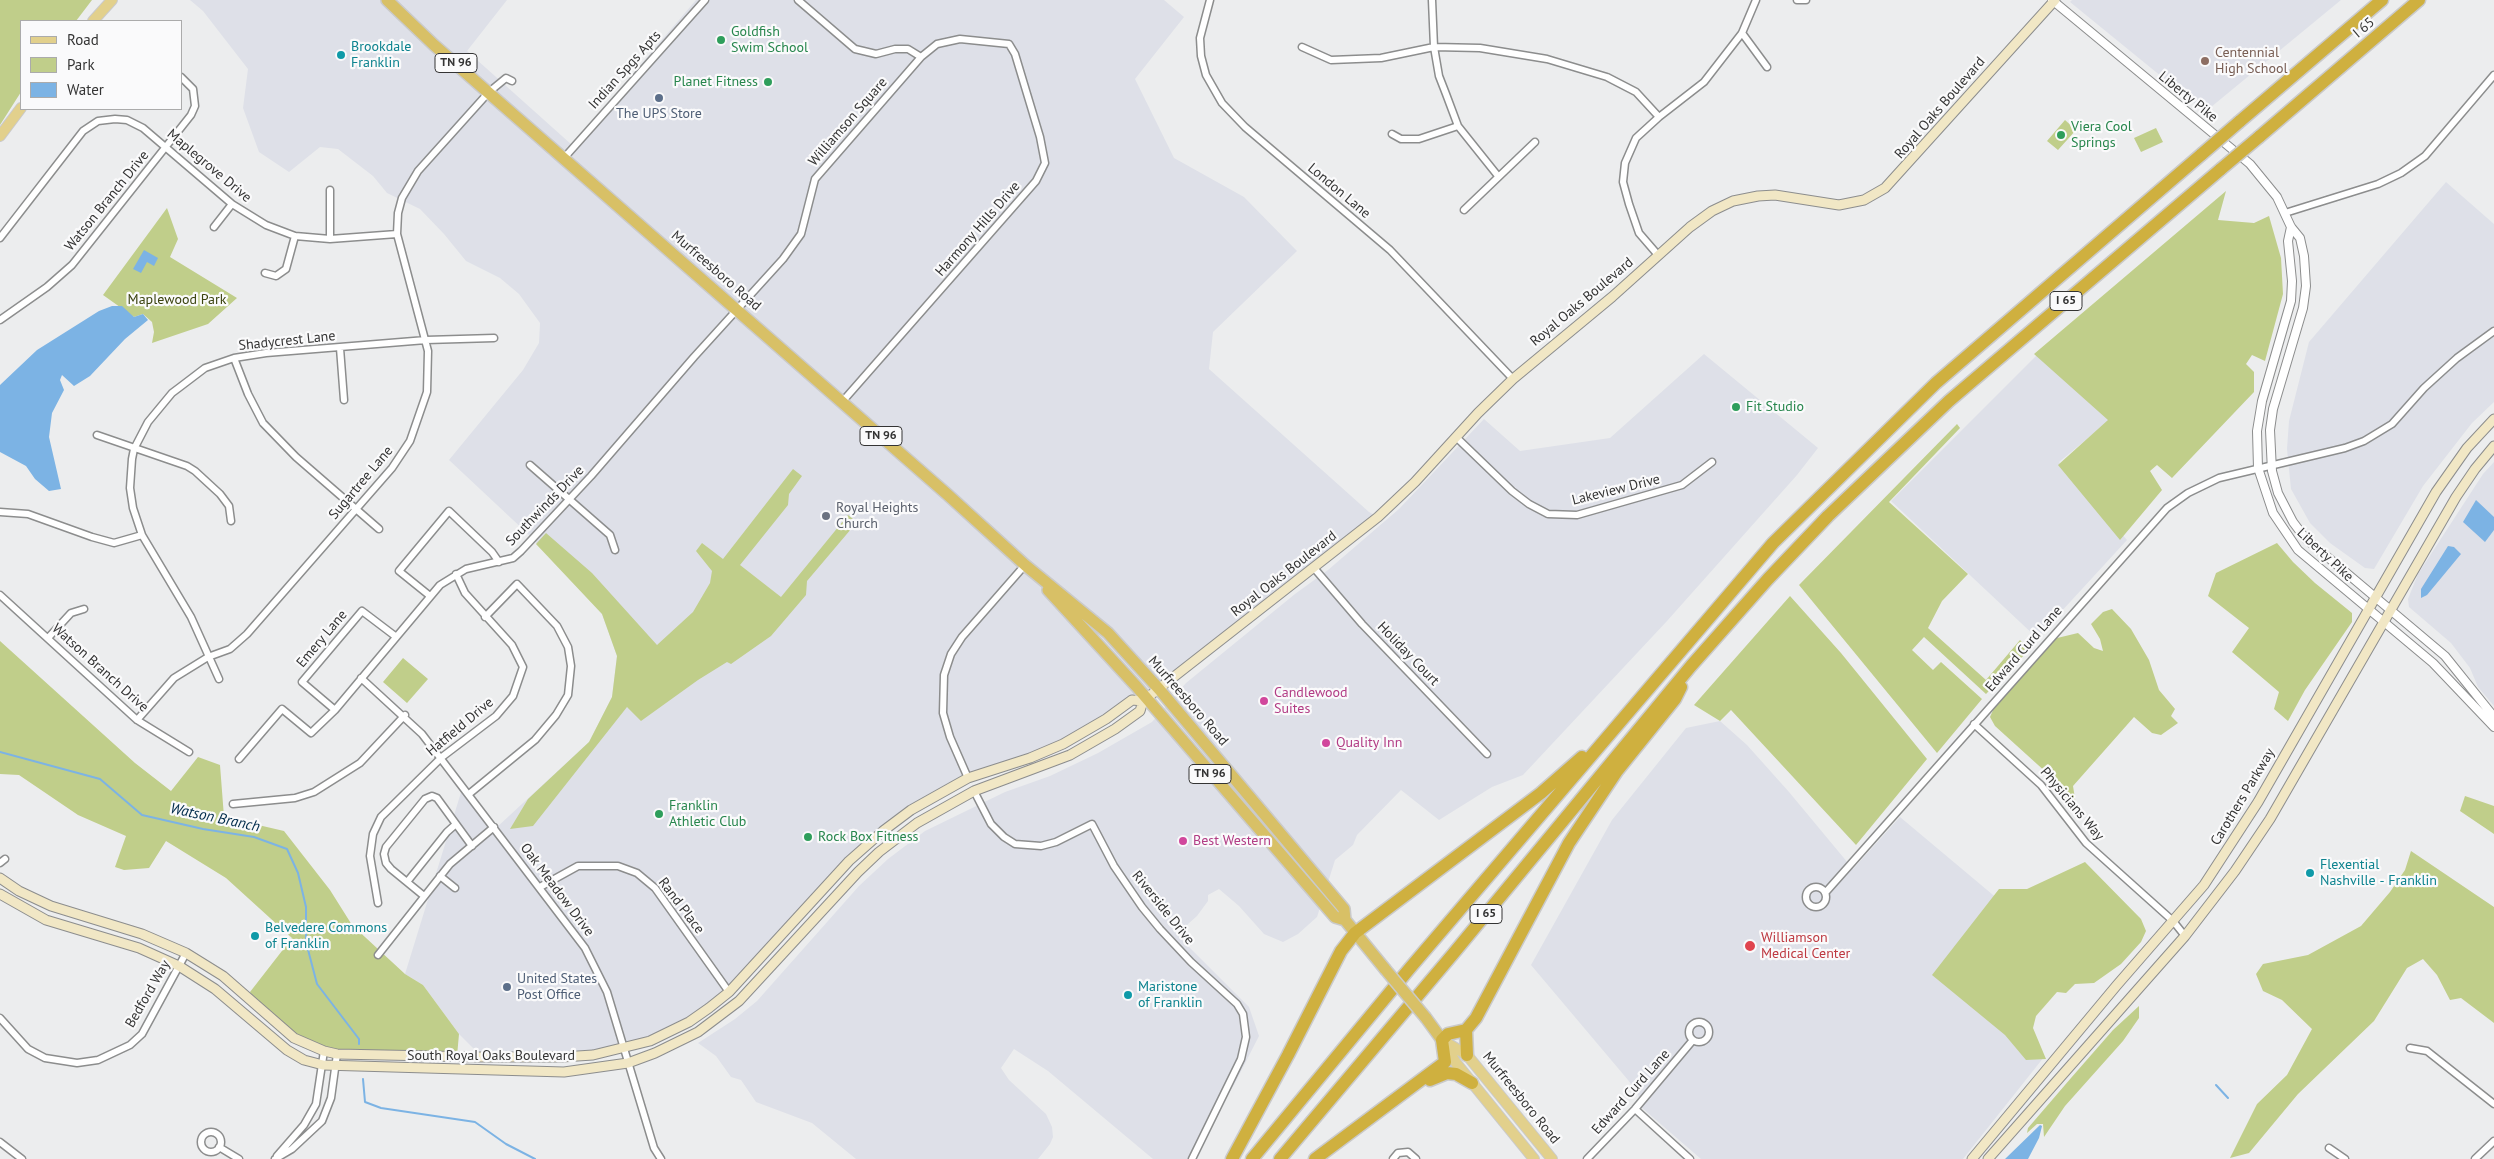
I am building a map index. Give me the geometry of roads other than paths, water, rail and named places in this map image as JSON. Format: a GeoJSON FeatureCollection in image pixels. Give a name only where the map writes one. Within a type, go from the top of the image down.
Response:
{"type":"FeatureCollection","features":[{"type":"Feature","properties":{"kind":"highway","name":"Murfreesboro Road"},"geometry":{"type":"LineString","coordinates":[[387,0],[1025,565],[1108,633],[1160,689],[1344,908],[1345,920]]}},
{"type":"Feature","properties":{"kind":"highway","name":"I 65"},"geometry":{"type":"LineString","coordinates":[[1252,1159],[1659,674],[1773,543],[1936,382],[2382,0]]}},
{"type":"Feature","properties":{"kind":"highway","name":"I 65"},"geometry":{"type":"LineString","coordinates":[[1280,1159],[1435,976],[1691,666],[1828,516],[1949,400],[2419,0]]}},
{"type":"Feature","properties":{"kind":"highway","name":"Murfreesboro Road"},"geometry":{"type":"LineString","coordinates":[[1025,565],[1100,646],[1335,917],[1345,920],[1442,1040]]}},
{"type":"Feature","properties":{"kind":"highway"},"geometry":{"type":"LineString","coordinates":[[1315,1159],[1445,1062],[1442,1040],[1448,1034],[1466,1030],[1476,1018],[1569,843],[1617,771],[1675,699],[1691,666]]}},
{"type":"Feature","properties":{"kind":"highway"},"geometry":{"type":"LineString","coordinates":[[1232,1159],[1288,1055],[1340,951],[1356,933],[1541,793],[1585,755],[1613,721],[1659,674]]}},
{"type":"Feature","properties":{"kind":"highway"},"geometry":{"type":"LineString","coordinates":[[1466,1030],[1467,1055]]}},
{"type":"Feature","properties":{"kind":"highway"},"geometry":{"type":"LineString","coordinates":[[1418,1084],[1447,1073],[1456,1074],[1472,1083]]}},
{"type":"Feature","properties":{"kind":"main road"},"geometry":{"type":"LineString","coordinates":[[88,20],[103,0]]}},
{"type":"Feature","properties":{"kind":"main road"},"geometry":{"type":"LineString","coordinates":[[94,20],[112,0]]}},
{"type":"Feature","properties":{"kind":"main road","name":"Royal Oaks Boulevard"},"geometry":{"type":"LineString","coordinates":[[1145,700],[1378,517],[1513,379],[1612,297],[1705,216],[1733,201],[1758,196],[1775,195],[1838,205],[1854,203],[1874,196],[1896,178],[2054,0]]}},
{"type":"Feature","properties":{"kind":"main road"},"geometry":{"type":"LineString","coordinates":[[0,136],[20,109]]}},
{"type":"Feature","properties":{"kind":"main road","name":"Carothers Parkway"},"geometry":{"type":"LineString","coordinates":[[1972,1159],[2111,992],[2204,885],[2258,802],[2368,610],[2453,467],[2467,448],[2494,419]]}},
{"type":"Feature","properties":{"kind":"main road"},"geometry":{"type":"LineString","coordinates":[[1988,1159],[2187,932],[2254,844],[2456,497],[2494,446]]}},
{"type":"Feature","properties":{"kind":"main road","name":"South Royal Oaks Boulevard"},"geometry":{"type":"LineString","coordinates":[[0,878],[19,891],[51,906],[142,934],[186,953],[223,976],[294,1038],[324,1051],[337,1054],[562,1057],[624,1049],[650,1042],[684,1026],[728,992],[849,861],[883,831],[934,795],[968,778],[1055,748],[1085,732],[1132,700],[1145,700],[1140,711],[1094,743],[1037,769],[974,791],[919,822],[879,852],[739,1001],[718,1019],[679,1043],[628,1063],[564,1072],[335,1067],[322,1065],[304,1060],[287,1050],[215,989],[180,966],[139,948],[46,920],[0,894]]}},
{"type":"Feature","properties":{"kind":"main road"},"geometry":{"type":"LineString","coordinates":[[968,778],[974,791]]}},
{"type":"Feature","properties":{"kind":"main road","name":"Murfreesboro Road"},"geometry":{"type":"LineString","coordinates":[[1442,1040],[1467,1055],[1552,1159]]}},
{"type":"Feature","properties":{"kind":"main road","name":"Murfreesboro Road"},"geometry":{"type":"LineString","coordinates":[[1442,1040],[1456,1063],[1534,1159]]}},
{"type":"Feature","properties":{"kind":"street","name":"Indian Spgs Apts"},"geometry":{"type":"LineString","coordinates":[[564,158],[705,0]]}},
{"type":"Feature","properties":{"kind":"street"},"geometry":{"type":"LineString","coordinates":[[798,0],[855,49],[876,54],[895,49],[908,49],[921,57]]}},
{"type":"Feature","properties":{"kind":"street","name":"London Lane"},"geometry":{"type":"LineString","coordinates":[[1210,0],[1200,38],[1201,56],[1206,75],[1222,103],[1245,126],[1390,250],[1513,379]]}},
{"type":"Feature","properties":{"kind":"street"},"geometry":{"type":"LineString","coordinates":[[1432,0],[1434,48],[1439,76],[1458,126],[1498,176]]}},
{"type":"Feature","properties":{"kind":"street"},"geometry":{"type":"LineString","coordinates":[[1658,255],[1639,233],[1623,182],[1625,163],[1636,138],[1659,117],[1704,82],[1742,33],[1756,0]]}},
{"type":"Feature","properties":{"kind":"street"},"geometry":{"type":"LineString","coordinates":[[1797,0],[1806,0]]}},
{"type":"Feature","properties":{"kind":"street","name":"Liberty Pike"},"geometry":{"type":"LineString","coordinates":[[2054,0],[2250,164],[2269,186],[2286,213],[2291,227],[2300,238],[2304,256],[2306,286],[2303,308],[2273,409],[2270,430],[2272,466],[2278,493],[2285,508],[2306,538],[2445,656],[2494,717]]}},
{"type":"Feature","properties":{"kind":"street"},"geometry":{"type":"LineString","coordinates":[[1742,33],[1767,67]]}},
{"type":"Feature","properties":{"kind":"street","name":"Williamson Square"},"geometry":{"type":"LineString","coordinates":[[736,309],[783,259],[801,234],[815,179],[921,57],[937,44],[960,39],[1009,44]]}},
{"type":"Feature","properties":{"kind":"street","name":"Harmony Hills Drive"},"geometry":{"type":"LineString","coordinates":[[842,402],[1036,182],[1045,163],[1040,137],[1015,54],[1009,44]]}},
{"type":"Feature","properties":{"kind":"street"},"geometry":{"type":"LineString","coordinates":[[1302,48],[1331,60],[1381,58],[1434,48],[1480,48],[1547,59],[1607,77],[1636,92],[1659,117]]}},
{"type":"Feature","properties":{"kind":"street"},"geometry":{"type":"LineString","coordinates":[[2286,213],[2378,184],[2401,173],[2425,156],[2494,75]]}},
{"type":"Feature","properties":{"kind":"street","name":"Watson Branch Drive"},"geometry":{"type":"LineString","coordinates":[[0,319],[47,288],[72,265],[191,115],[194,106],[193,89],[182,78]]}},
{"type":"Feature","properties":{"kind":"street","name":"Sugartree Lane"},"geometry":{"type":"LineString","coordinates":[[137,720],[174,678],[239,643],[395,464],[415,430],[427,392],[428,369],[426,340],[397,234],[398,213],[402,198],[418,171],[489,92],[506,78],[512,80]]}},
{"type":"Feature","properties":{"kind":"street","name":"Maplegrove Drive"},"geometry":{"type":"LineString","coordinates":[[0,238],[34,191],[90,126],[104,120],[127,120],[143,128],[232,204],[266,225],[295,236],[330,239],[397,234]]}},
{"type":"Feature","properties":{"kind":"street"},"geometry":{"type":"LineString","coordinates":[[1392,134],[1401,140],[1419,139],[1458,126]]}},
{"type":"Feature","properties":{"kind":"street"},"geometry":{"type":"LineString","coordinates":[[1464,210],[1536,142]]}},
{"type":"Feature","properties":{"kind":"street"},"geometry":{"type":"LineString","coordinates":[[330,190],[330,239]]}},
{"type":"Feature","properties":{"kind":"street"},"geometry":{"type":"LineString","coordinates":[[214,227],[232,204]]}},
{"type":"Feature","properties":{"kind":"street","name":"Liberty Pike"},"geometry":{"type":"LineString","coordinates":[[2291,227],[2288,241],[2292,281],[2291,301],[2258,416],[2256,451],[2258,468],[2273,513],[2288,539],[2312,563],[2449,678],[2494,728]]}},
{"type":"Feature","properties":{"kind":"street"},"geometry":{"type":"LineString","coordinates":[[265,273],[276,276],[286,269],[295,236]]}},
{"type":"Feature","properties":{"kind":"street","name":"Southwinds Drive"},"geometry":{"type":"LineString","coordinates":[[239,759],[282,709],[311,732],[335,710],[395,636],[446,580],[472,567],[513,558],[521,551],[736,309]]}},
{"type":"Feature","properties":{"kind":"street","name":"Edward Curd Lane"},"geometry":{"type":"LineString","coordinates":[[1825,893],[2167,508],[2199,486],[2219,478],[2345,448],[2380,432],[2392,424],[2424,388],[2457,358],[2494,331]]}},
{"type":"Feature","properties":{"kind":"street","name":"Shadycrest Lane"},"geometry":{"type":"LineString","coordinates":[[219,679],[191,617],[142,535],[130,488],[134,449],[148,422],[172,393],[205,368],[234,358],[266,353],[426,340],[494,338]]}},
{"type":"Feature","properties":{"kind":"street"},"geometry":{"type":"LineString","coordinates":[[340,348],[344,400]]}},
{"type":"Feature","properties":{"kind":"street"},"geometry":{"type":"LineString","coordinates":[[234,358],[248,394],[264,423],[296,457],[379,529]]}},
{"type":"Feature","properties":{"kind":"street"},"geometry":{"type":"LineString","coordinates":[[2272,368],[2285,372]]}},
{"type":"Feature","properties":{"kind":"street"},"geometry":{"type":"LineString","coordinates":[[97,435],[187,466],[203,476],[229,506],[231,521]]}},
{"type":"Feature","properties":{"kind":"street","name":"Lakeview Drive"},"geometry":{"type":"LineString","coordinates":[[1456,437],[1512,491],[1528,504],[1548,514],[1577,515],[1682,486],[1712,462]]}},
{"type":"Feature","properties":{"kind":"street"},"geometry":{"type":"LineString","coordinates":[[530,465],[610,535],[615,550]]}},
{"type":"Feature","properties":{"kind":"street"},"geometry":{"type":"LineString","coordinates":[[430,596],[399,571],[450,511],[500,562]]}},
{"type":"Feature","properties":{"kind":"street"},"geometry":{"type":"LineString","coordinates":[[0,512],[28,514],[114,543],[142,535]]}},
{"type":"Feature","properties":{"kind":"street"},"geometry":{"type":"LineString","coordinates":[[968,778],[950,737],[943,712],[944,674],[951,654],[962,637],[1025,565]]}},
{"type":"Feature","properties":{"kind":"street","name":"Holiday Court"},"geometry":{"type":"LineString","coordinates":[[1314,568],[1360,622],[1487,754]]}},
{"type":"Feature","properties":{"kind":"street","name":"Hatfield Drive"},"geometry":{"type":"LineString","coordinates":[[378,903],[370,856],[372,834],[381,817],[394,802],[442,757],[496,716],[512,696],[523,667],[512,645],[465,593],[456,574]]}},
{"type":"Feature","properties":{"kind":"street"},"geometry":{"type":"LineString","coordinates":[[469,794],[535,740],[556,716],[568,695],[571,666],[568,647],[557,626],[517,584],[485,617]]}},
{"type":"Feature","properties":{"kind":"street","name":"Watson Branch Drive"},"geometry":{"type":"LineString","coordinates":[[0,594],[137,720],[189,752]]}},
{"type":"Feature","properties":{"kind":"street"},"geometry":{"type":"LineString","coordinates":[[48,638],[71,613],[84,609]]}},
{"type":"Feature","properties":{"kind":"street","name":"Emery Lane"},"geometry":{"type":"LineString","coordinates":[[335,710],[302,682],[362,611],[395,636]]}},
{"type":"Feature","properties":{"kind":"street","name":"Oak Meadow Drive"},"geometry":{"type":"LineString","coordinates":[[361,678],[405,715],[442,757],[585,948],[611,1005],[654,1148],[661,1159]]}},
{"type":"Feature","properties":{"kind":"street"},"geometry":{"type":"LineString","coordinates":[[233,804],[295,798],[314,792],[360,763],[405,715]]}},
{"type":"Feature","properties":{"kind":"street","name":"Physicians Way"},"geometry":{"type":"LineString","coordinates":[[1974,724],[2041,785],[2086,843],[2187,932]]}},
{"type":"Feature","properties":{"kind":"street","name":"Riverside Drive"},"geometry":{"type":"LineString","coordinates":[[974,791],[991,824],[1004,837],[1016,844],[1041,846],[1056,842],[1092,824],[1114,866],[1142,907],[1172,942],[1236,1004],[1243,1014],[1246,1037],[1241,1059],[1192,1159]]}},
{"type":"Feature","properties":{"kind":"street"},"geometry":{"type":"LineString","coordinates":[[424,896],[386,863],[385,850],[425,799],[432,796],[437,798],[472,846]]}},
{"type":"Feature","properties":{"kind":"street"},"geometry":{"type":"LineString","coordinates":[[407,882],[447,832],[456,824]]}},
{"type":"Feature","properties":{"kind":"street"},"geometry":{"type":"LineString","coordinates":[[378,955],[450,864],[494,827]]}},
{"type":"Feature","properties":{"kind":"street","name":"Rand Place"},"geometry":{"type":"LineString","coordinates":[[540,887],[578,866],[618,866],[637,873],[655,888],[728,992]]}},
{"type":"Feature","properties":{"kind":"street"},"geometry":{"type":"LineString","coordinates":[[440,876],[455,888]]}},
{"type":"Feature","properties":{"kind":"street","name":"Bedford Way"},"geometry":{"type":"LineString","coordinates":[[0,1018],[28,1049],[45,1058],[77,1063],[98,1060],[130,1045],[142,1034],[186,953]]}},
{"type":"Feature","properties":{"kind":"street","name":"Edward Curd Lane"},"geometry":{"type":"LineString","coordinates":[[1587,1159],[1635,1109],[1694,1040]]}},
{"type":"Feature","properties":{"kind":"street"},"geometry":{"type":"LineString","coordinates":[[2410,1048],[2427,1051],[2494,1104]]}},
{"type":"Feature","properties":{"kind":"street"},"geometry":{"type":"LineString","coordinates":[[275,1159],[311,1115],[316,1104],[324,1051]]}},
{"type":"Feature","properties":{"kind":"street"},"geometry":{"type":"LineString","coordinates":[[275,1159],[292,1149],[322,1121],[331,1098],[337,1054]]}},
{"type":"Feature","properties":{"kind":"street"},"geometry":{"type":"LineString","coordinates":[[1635,1109],[1690,1159]]}},
{"type":"Feature","properties":{"kind":"street"},"geometry":{"type":"LineString","coordinates":[[2475,1159],[2494,1141]]}},
{"type":"Feature","properties":{"kind":"street"},"geometry":{"type":"LineString","coordinates":[[0,1142],[22,1159]]}},
{"type":"Feature","properties":{"kind":"street"},"geometry":{"type":"LineString","coordinates":[[219,1147],[239,1159]]}},
{"type":"Feature","properties":{"kind":"street"},"geometry":{"type":"LineString","coordinates":[[2330,1148],[2345,1159]]}},
{"type":"Feature","properties":{"kind":"street"},"geometry":{"type":"LineString","coordinates":[[7,1159],[13,1152]]}},
{"type":"Feature","properties":{"kind":"street"},"geometry":{"type":"LineString","coordinates":[[1393,1159],[1398,1154],[1408,1152],[1416,1159]]}},
{"type":"Feature","properties":{"kind":"water"},"geometry":{"type":"Polygon","coordinates":[[[144,250],[158,258],[154,266],[147,262],[141,273],[133,269],[144,250]]]}},
{"type":"Feature","properties":{"kind":"water"},"geometry":{"type":"Polygon","coordinates":[[[112,306],[122,306],[134,317],[143,314],[148,320],[125,339],[90,376],[74,386],[62,375],[60,380],[64,390],[52,413],[49,437],[61,489],[49,491],[35,479],[26,466],[0,452],[0,385],[37,350],[99,311],[112,306]]]}},
{"type":"Feature","properties":{"kind":"water"},"geometry":{"type":"Polygon","coordinates":[[[2476,500],[2494,517],[2494,530],[2485,542],[2463,522],[2476,500]]]}},
{"type":"Feature","properties":{"kind":"water"},"geometry":{"type":"Polygon","coordinates":[[[2448,546],[2454,547],[2461,554],[2427,595],[2421,598],[2421,589],[2448,546]]]}},
{"type":"Feature","properties":{"kind":"water"},"geometry":{"type":"Polygon","coordinates":[[[2040,1125],[2042,1126],[2039,1138],[2028,1159],[2005,1159],[2040,1125]]]}},
{"type":"Feature","properties":{"kind":"waterway","name":"Watson Branch"},"geometry":{"type":"LineString","coordinates":[[0,752],[100,779],[142,815],[203,829],[254,837],[287,849],[298,873],[306,907],[306,942],[317,984],[359,1039],[359,1044]]}},
{"type":"Feature","properties":{"kind":"waterway","name":"Watson Branch"},"geometry":{"type":"LineString","coordinates":[[363,1079],[365,1102],[381,1108],[475,1122],[506,1144],[535,1159]]}},
{"type":"Feature","properties":{"kind":"waterway"},"geometry":{"type":"LineString","coordinates":[[2216,1085],[2228,1098]]}},
{"type":"Feature","properties":{"kind":"place","name":"Goldfish Swim School"},"geometry":{"type":"Point","coordinates":[721,40]}},
{"type":"Feature","properties":{"kind":"place","name":"Brookdale Franklin"},"geometry":{"type":"Point","coordinates":[341,55]}},
{"type":"Feature","properties":{"kind":"place","name":"Centennial High School"},"geometry":{"type":"Point","coordinates":[2205,61]}},
{"type":"Feature","properties":{"kind":"place","name":"Planet Fitness"},"geometry":{"type":"Point","coordinates":[768,82]}},
{"type":"Feature","properties":{"kind":"place","name":"The UPS Store"},"geometry":{"type":"Point","coordinates":[659,98]}},
{"type":"Feature","properties":{"kind":"place","name":"Viera Cool Springs"},"geometry":{"type":"Point","coordinates":[2061,135]}},
{"type":"Feature","properties":{"kind":"place","name":"Fit Studio"},"geometry":{"type":"Point","coordinates":[1736,407]}},
{"type":"Feature","properties":{"kind":"place","name":"Royal Heights Church"},"geometry":{"type":"Point","coordinates":[826,516]}},
{"type":"Feature","properties":{"kind":"place","name":"Candlewood Suites"},"geometry":{"type":"Point","coordinates":[1264,701]}},
{"type":"Feature","properties":{"kind":"place","name":"Quality Inn"},"geometry":{"type":"Point","coordinates":[1326,743]}},
{"type":"Feature","properties":{"kind":"place","name":"Franklin Athletic Club"},"geometry":{"type":"Point","coordinates":[659,814]}},
{"type":"Feature","properties":{"kind":"place","name":"Rock Box Fitness"},"geometry":{"type":"Point","coordinates":[808,837]}},
{"type":"Feature","properties":{"kind":"place","name":"Best Western"},"geometry":{"type":"Point","coordinates":[1183,841]}},
{"type":"Feature","properties":{"kind":"place","name":"Flexential Nashville - Franklin"},"geometry":{"type":"Point","coordinates":[2310,873]}},
{"type":"Feature","properties":{"kind":"place","name":"Belvedere Commons of Franklin"},"geometry":{"type":"Point","coordinates":[255,936]}},
{"type":"Feature","properties":{"kind":"place","name":"Williamson Medical Center"},"geometry":{"type":"Point","coordinates":[1750,946]}},
{"type":"Feature","properties":{"kind":"place","name":"United States Post Office"},"geometry":{"type":"Point","coordinates":[507,987]}},
{"type":"Feature","properties":{"kind":"place","name":"Maristone of Franklin"},"geometry":{"type":"Point","coordinates":[1128,995]}},
{"type":"Feature","properties":{"kind":"park label","name":"Maplewood Park"},"geometry":{"type":"Point","coordinates":[177,300]}}]}
